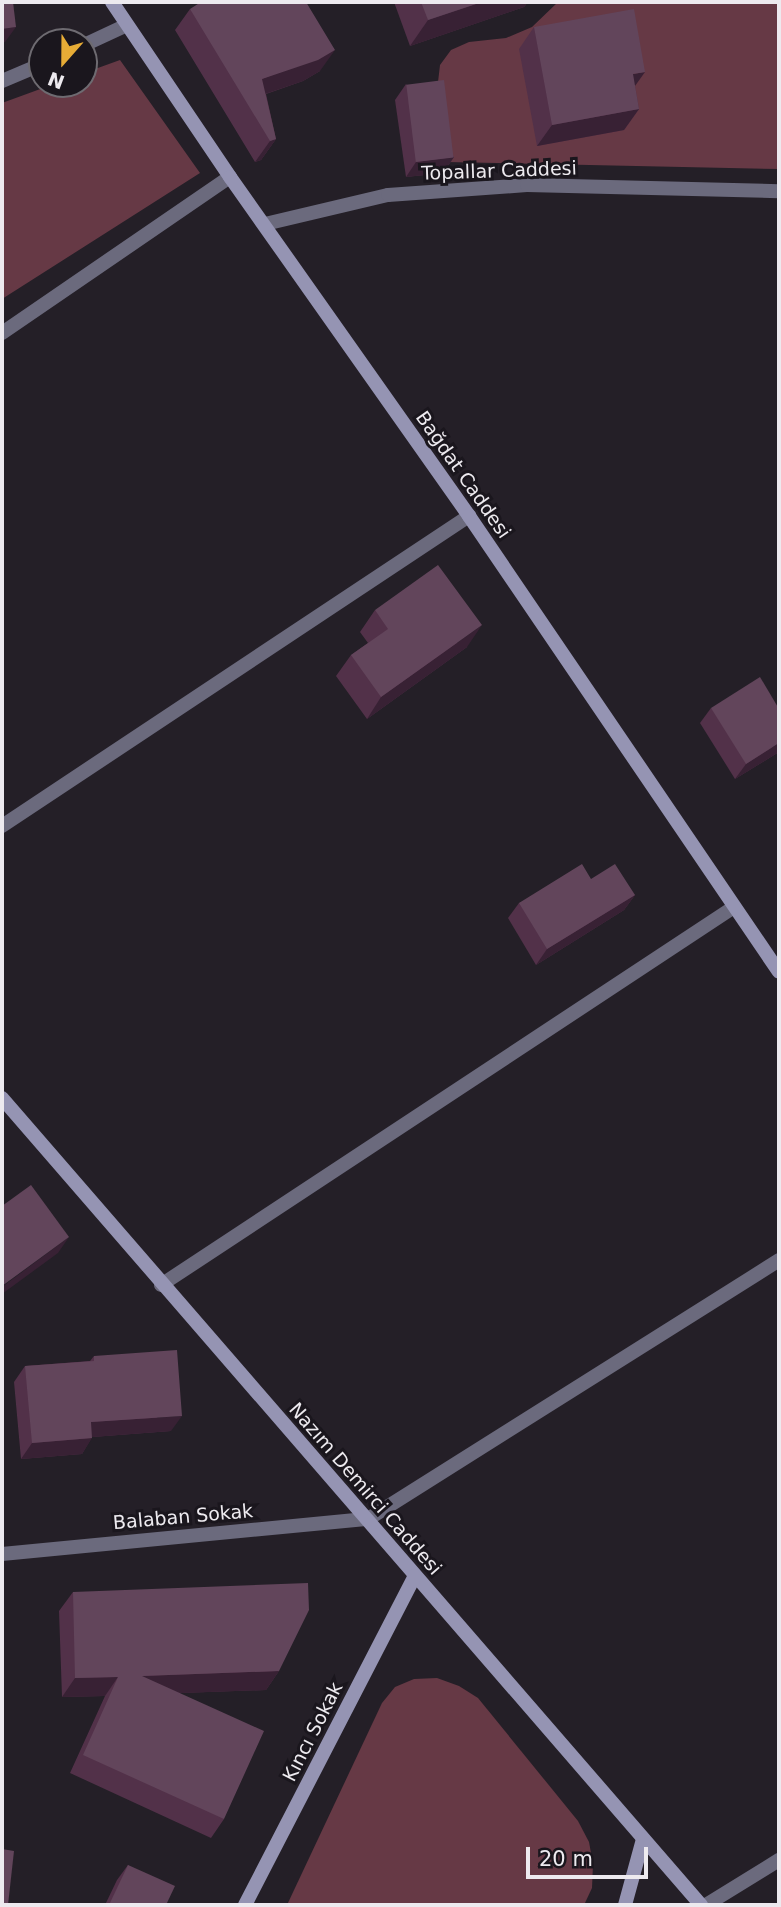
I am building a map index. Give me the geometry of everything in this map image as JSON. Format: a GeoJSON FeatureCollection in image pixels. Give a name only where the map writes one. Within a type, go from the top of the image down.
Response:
{"type":"FeatureCollection","features":[{"type":"Feature","properties":{"kind":"main road","name":"Bağdat Caddesi"},"geometry":{"type":"LineString","coordinates":[[112,2],[230,177],[469,516],[779,972]]}},
{"type":"Feature","properties":{"kind":"main road","name":"Nazım Demirci Caddesi"},"geometry":{"type":"LineString","coordinates":[[2,1098],[161,1285],[368,1519],[643,1839],[704,1905]]}},
{"type":"Feature","properties":{"kind":"main road","name":"Kıncı Sokak"},"geometry":{"type":"LineString","coordinates":[[245,1905],[415,1576]]}},
{"type":"Feature","properties":{"kind":"main road"},"geometry":{"type":"LineString","coordinates":[[625,1905],[643,1839]]}},
{"type":"Feature","properties":{"kind":"street"},"geometry":{"type":"LineString","coordinates":[[98,38],[127,25]]}},
{"type":"Feature","properties":{"kind":"street"},"geometry":{"type":"LineString","coordinates":[[2,81],[28,70]]}},
{"type":"Feature","properties":{"kind":"street"},"geometry":{"type":"LineString","coordinates":[[2,333],[230,177]]}},
{"type":"Feature","properties":{"kind":"street","name":"Topallar Caddesi"},"geometry":{"type":"LineString","coordinates":[[265,224],[388,195],[527,185],[779,191]]}},
{"type":"Feature","properties":{"kind":"street"},"geometry":{"type":"LineString","coordinates":[[2,826],[469,516]]}},
{"type":"Feature","properties":{"kind":"street"},"geometry":{"type":"LineString","coordinates":[[161,1285],[734,907]]}},
{"type":"Feature","properties":{"kind":"street"},"geometry":{"type":"LineString","coordinates":[[368,1519],[779,1261]]}},
{"type":"Feature","properties":{"kind":"street","name":"Balaban Sokak"},"geometry":{"type":"LineString","coordinates":[[2,1554],[368,1519]]}},
{"type":"Feature","properties":{"kind":"street"},"geometry":{"type":"LineString","coordinates":[[704,1905],[779,1860]]}},
{"type":"Feature","properties":{"kind":"shaded area"},"geometry":{"type":"Polygon","coordinates":[[[558,2],[779,2],[779,169],[446,162],[438,82],[440,65],[451,50],[469,42],[506,38],[532,27],[558,2]]]}},
{"type":"Feature","properties":{"kind":"shaded area"},"geometry":{"type":"Polygon","coordinates":[[[120,60],[200,173],[2,299],[2,103],[28,94],[28,98],[98,98],[98,68],[120,60]]]}},
{"type":"Feature","properties":{"kind":"shaded area"},"geometry":{"type":"Polygon","coordinates":[[[437,1678],[459,1686],[478,1698],[578,1821],[589,1842],[593,1864],[592,1888],[584,1905],[287,1905],[382,1703],[395,1687],[414,1679],[437,1678]]]}},
{"type":"Feature","properties":{"kind":"building"},"geometry":{"type":"Polygon","coordinates":[[[2,2],[13,2],[16,27],[2,29],[2,2]]]}},
{"type":"Feature","properties":{"kind":"building"},"geometry":{"type":"Polygon","coordinates":[[[201,2],[306,2],[335,50],[318,60],[262,79],[276,139],[270,141],[190,9],[201,2]]]}},
{"type":"Feature","properties":{"kind":"building"},"geometry":{"type":"Polygon","coordinates":[[[421,2],[482,2],[428,20],[421,2]]]}},
{"type":"Feature","properties":{"kind":"building"},"geometry":{"type":"Polygon","coordinates":[[[634,9],[645,72],[633,74],[639,109],[552,125],[534,27],[634,9]]]}},
{"type":"Feature","properties":{"kind":"building"},"geometry":{"type":"Polygon","coordinates":[[[444,80],[454,157],[416,162],[406,85],[444,80]]]}},
{"type":"Feature","properties":{"kind":"building"},"geometry":{"type":"Polygon","coordinates":[[[438,565],[482,625],[381,697],[351,655],[388,629],[375,610],[438,565]]]}},
{"type":"Feature","properties":{"kind":"building"},"geometry":{"type":"Polygon","coordinates":[[[760,677],[779,709],[779,743],[746,764],[711,708],[760,677]]]}},
{"type":"Feature","properties":{"kind":"building"},"geometry":{"type":"Polygon","coordinates":[[[582,864],[591,879],[615,864],[635,895],[547,949],[519,903],[582,864]]]}},
{"type":"Feature","properties":{"kind":"building"},"geometry":{"type":"Polygon","coordinates":[[[31,1185],[69,1237],[2,1286],[2,1206],[31,1185]]]}},
{"type":"Feature","properties":{"kind":"building"},"geometry":{"type":"Polygon","coordinates":[[[177,1350],[182,1416],[91,1422],[92,1438],[32,1443],[25,1366],[94,1361],[94,1356],[177,1350]]]}},
{"type":"Feature","properties":{"kind":"building"},"geometry":{"type":"Polygon","coordinates":[[[308,1583],[309,1610],[279,1671],[142,1676],[264,1731],[224,1819],[83,1755],[118,1677],[75,1678],[73,1592],[308,1583]]]}},
{"type":"Feature","properties":{"kind":"building"},"geometry":{"type":"Polygon","coordinates":[[[2,1849],[14,1851],[8,1905],[2,1905],[2,1849]]]}},
{"type":"Feature","properties":{"kind":"building"},"geometry":{"type":"Polygon","coordinates":[[[128,1865],[175,1886],[166,1905],[109,1905],[128,1865]]]}}]}
